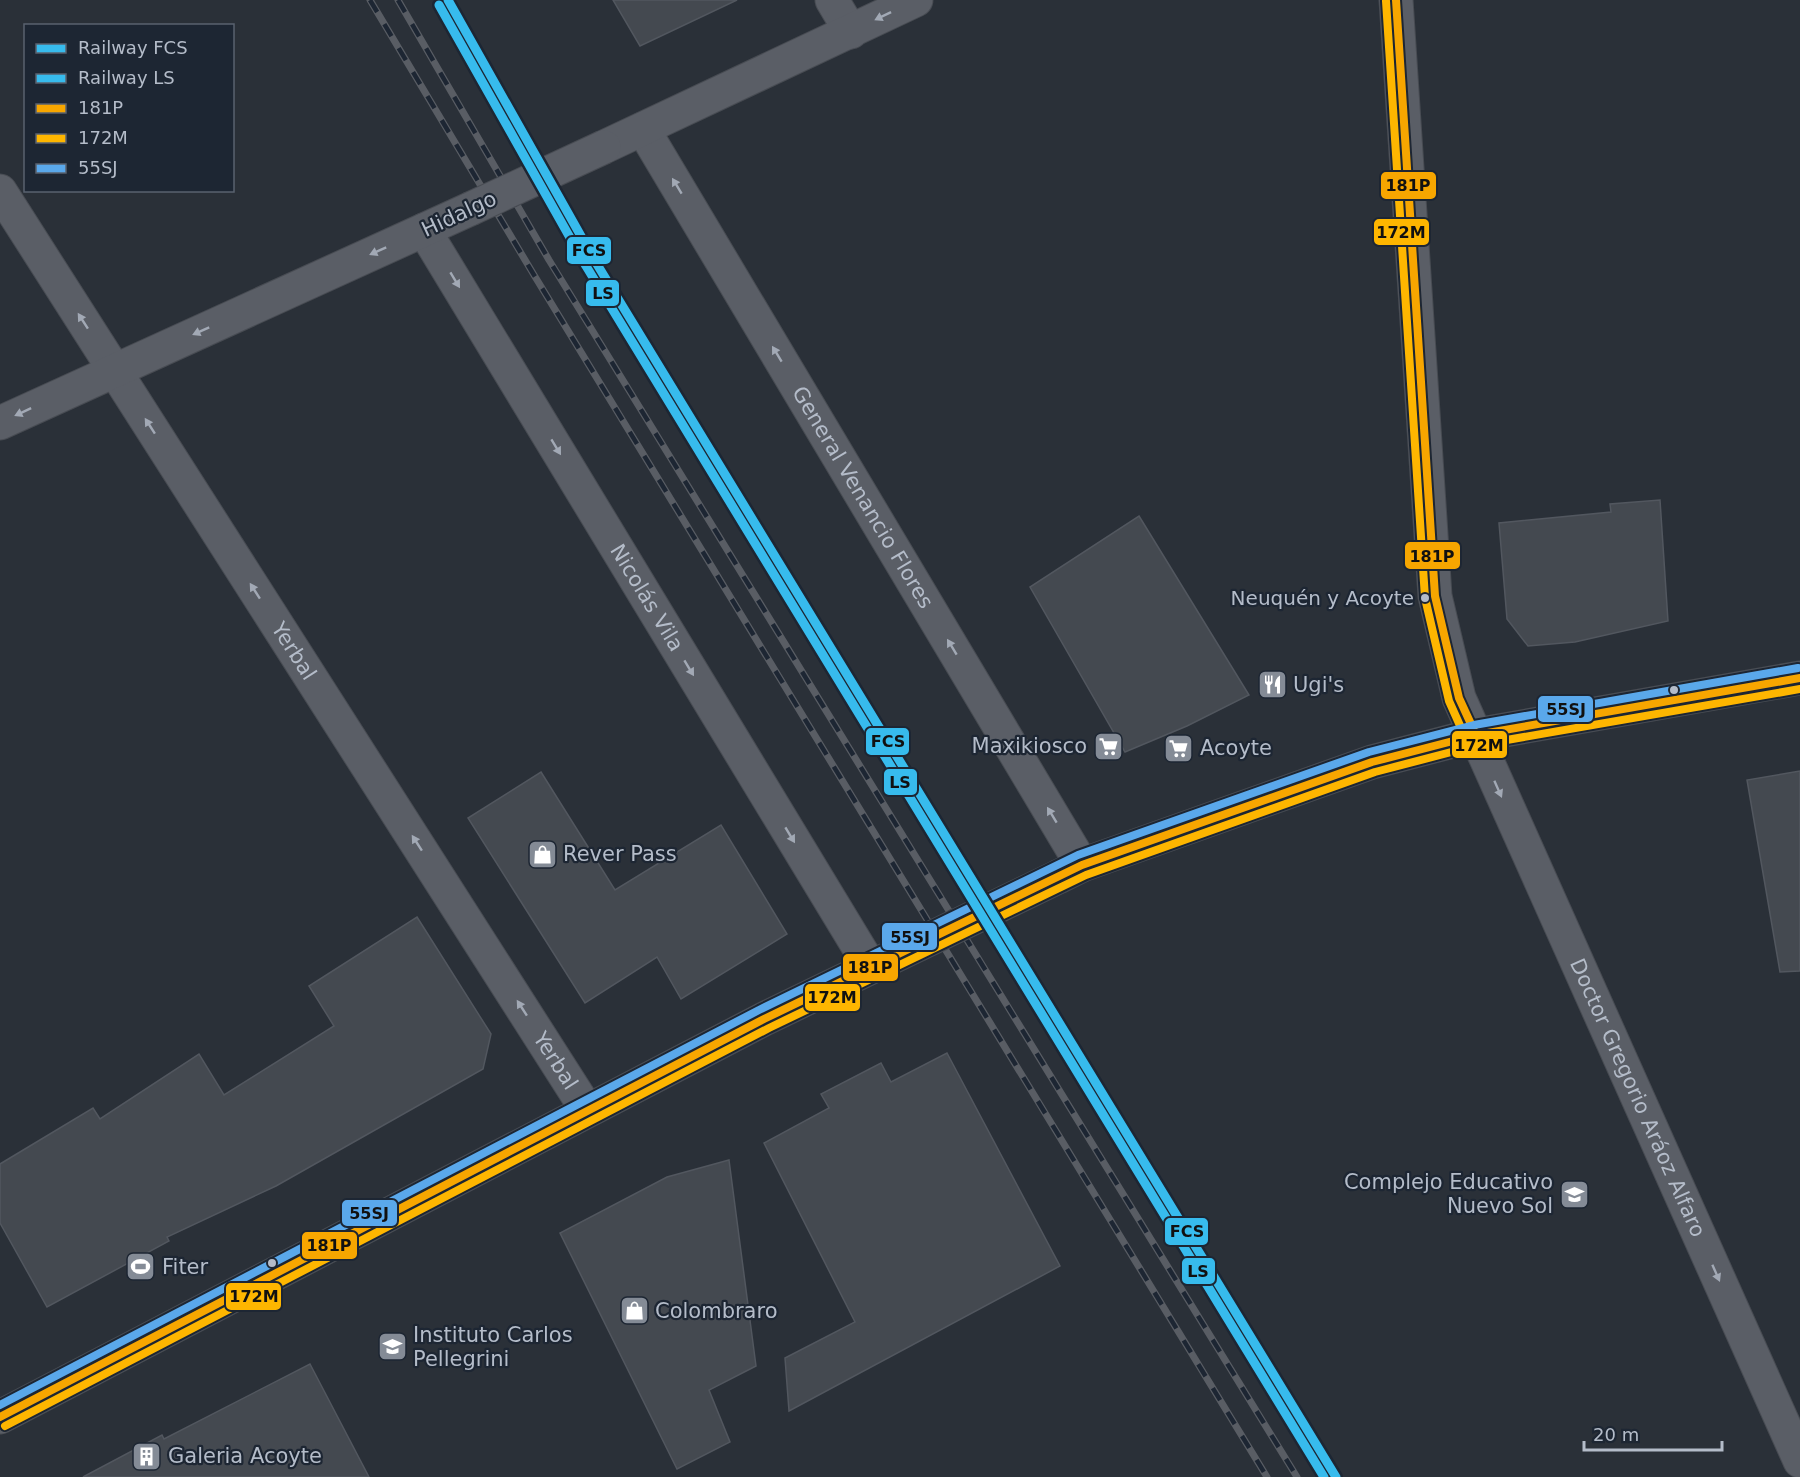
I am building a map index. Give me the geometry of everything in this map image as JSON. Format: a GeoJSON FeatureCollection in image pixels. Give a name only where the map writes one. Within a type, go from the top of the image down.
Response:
{"type":"FeatureCollection","features":[{"type":"Feature","properties":{"kind":"main road"},"geometry":{"type":"LineString","coordinates":[[0,1417],[587,1110],[870,966],[1071,871],[1372,762],[1476,735],[1800,678]]}},
{"type":"Feature","properties":{"kind":"street"},"geometry":{"type":"LineString","coordinates":[[832,0],[851,32]]}},
{"type":"Feature","properties":{"kind":"street","name":"Hidalgo"},"geometry":{"type":"LineString","coordinates":[[0,423],[470,209],[916,0]]}},
{"type":"Feature","properties":{"kind":"street","name":"Doctor Gregorio Aráoz Alfaro"},"geometry":{"type":"LineString","coordinates":[[1396,0],[1435,596],[1459,698],[1800,1461]]}},
{"type":"Feature","properties":{"kind":"street","name":"General Venancio Flores"},"geometry":{"type":"LineString","coordinates":[[643,129],[1071,871]]}},
{"type":"Feature","properties":{"kind":"street","name":"Yerbal"},"geometry":{"type":"LineString","coordinates":[[0,192],[587,1110]]}},
{"type":"Feature","properties":{"kind":"street","name":"Nicolás Vila"},"geometry":{"type":"LineString","coordinates":[[424,230],[870,966]]}},
{"type":"Feature","properties":{"kind":"building"},"geometry":{"type":"Polygon","coordinates":[[[613,0],[737,0],[640,46],[613,0]]]}},
{"type":"Feature","properties":{"kind":"building"},"geometry":{"type":"Polygon","coordinates":[[[1660,500],[1668,621],[1575,642],[1528,646],[1507,619],[1499,523],[1611,512],[1610,504],[1660,500]]]}},
{"type":"Feature","properties":{"kind":"building"},"geometry":{"type":"Polygon","coordinates":[[[1139,516],[1249,695],[1187,726],[1125,752],[1030,587],[1139,516]]]}},
{"type":"Feature","properties":{"kind":"building"},"geometry":{"type":"Polygon","coordinates":[[[1800,771],[1800,971],[1780,972],[1747,780],[1800,771]]]}},
{"type":"Feature","properties":{"kind":"building"},"geometry":{"type":"Polygon","coordinates":[[[541,772],[615,890],[721,825],[787,934],[681,999],[657,957],[585,1003],[468,818],[541,772]]]}},
{"type":"Feature","properties":{"kind":"building"},"geometry":{"type":"Polygon","coordinates":[[[417,917],[491,1034],[483,1069],[276,1186],[167,1237],[169,1241],[47,1307],[0,1223],[0,1164],[93,1108],[100,1119],[199,1054],[224,1095],[334,1026],[309,986],[417,917]]]}},
{"type":"Feature","properties":{"kind":"building"},"geometry":{"type":"Polygon","coordinates":[[[947,1053],[1060,1266],[789,1411],[785,1358],[855,1322],[764,1143],[829,1108],[821,1094],[881,1063],[891,1082],[947,1053]]]}},
{"type":"Feature","properties":{"kind":"building"},"geometry":{"type":"Polygon","coordinates":[[[729,1160],[756,1366],[709,1390],[730,1442],[677,1469],[560,1233],[667,1177],[729,1160]]]}},
{"type":"Feature","properties":{"kind":"building"},"geometry":{"type":"Polygon","coordinates":[[[310,1364],[369,1477],[83,1477],[162,1435],[164,1439],[310,1364]]]}},
{"type":"Feature","properties":{"kind":"railway"},"geometry":{"type":"LineString","coordinates":[[370,0],[534,275],[1267,1477]]}},
{"type":"Feature","properties":{"kind":"railway"},"geometry":{"type":"LineString","coordinates":[[398,0],[549,260],[1297,1477]]}},
{"type":"Feature","properties":{"kind":"rail line","name":"FCS"},"geometry":{"type":"LineString","coordinates":[[448,0],[595,261],[1336,1477]]}},
{"type":"Feature","properties":{"kind":"rail line","name":"LS"},"geometry":{"type":"LineString","coordinates":[[439,5],[586,266],[1324,1477]]}},
{"type":"Feature","properties":{"kind":"transit line","name":"181P"},"geometry":{"type":"LineString","coordinates":[[1396,0],[1435,596],[1459,698],[1476,735]]}},
{"type":"Feature","properties":{"kind":"transit line","name":"172M"},"geometry":{"type":"LineString","coordinates":[[1386,1],[1425,598],[1449,701],[1466,739]]}},
{"type":"Feature","properties":{"kind":"transit line","name":"55SJ"},"geometry":{"type":"LineString","coordinates":[[0,1405],[759,1010],[1078,855],[1369,752],[1474,725],[1798,668]]}},
{"type":"Feature","properties":{"kind":"transit line","name":"181P"},"geometry":{"type":"LineString","coordinates":[[0,1417],[764,1019],[1082,865],[1372,762],[1476,735],[1800,678]]}},
{"type":"Feature","properties":{"kind":"transit line","name":"172M"},"geometry":{"type":"LineString","coordinates":[[5,1426],[769,1028],[1086,875],[1375,772],[1478,745],[1800,689]]}},
{"type":"Feature","properties":{"kind":"place","name":"Neuquén y Acoyte"},"geometry":{"type":"Point","coordinates":[1425,598]}},
{"type":"Feature","properties":{"kind":"place","name":"Ugi's"},"geometry":{"type":"Point","coordinates":[1272,685]}},
{"type":"Feature","properties":{"kind":"place","name":"Maxikiosco"},"geometry":{"type":"Point","coordinates":[1108,746]}},
{"type":"Feature","properties":{"kind":"place","name":"Acoyte"},"geometry":{"type":"Point","coordinates":[1179,748]}},
{"type":"Feature","properties":{"kind":"place","name":"Rever Pass"},"geometry":{"type":"Point","coordinates":[542,854]}},
{"type":"Feature","properties":{"kind":"place","name":"Complejo Educativo Nuevo Sol"},"geometry":{"type":"Point","coordinates":[1574,1194]}},
{"type":"Feature","properties":{"kind":"place","name":"Fiter"},"geometry":{"type":"Point","coordinates":[141,1267]}},
{"type":"Feature","properties":{"kind":"place","name":"Colombraro"},"geometry":{"type":"Point","coordinates":[634,1311]}},
{"type":"Feature","properties":{"kind":"place","name":"Instituto Carlos Pellegrini"},"geometry":{"type":"Point","coordinates":[392,1347]}},
{"type":"Feature","properties":{"kind":"place","name":"Galeria Acoyte"},"geometry":{"type":"Point","coordinates":[147,1456]}}]}
